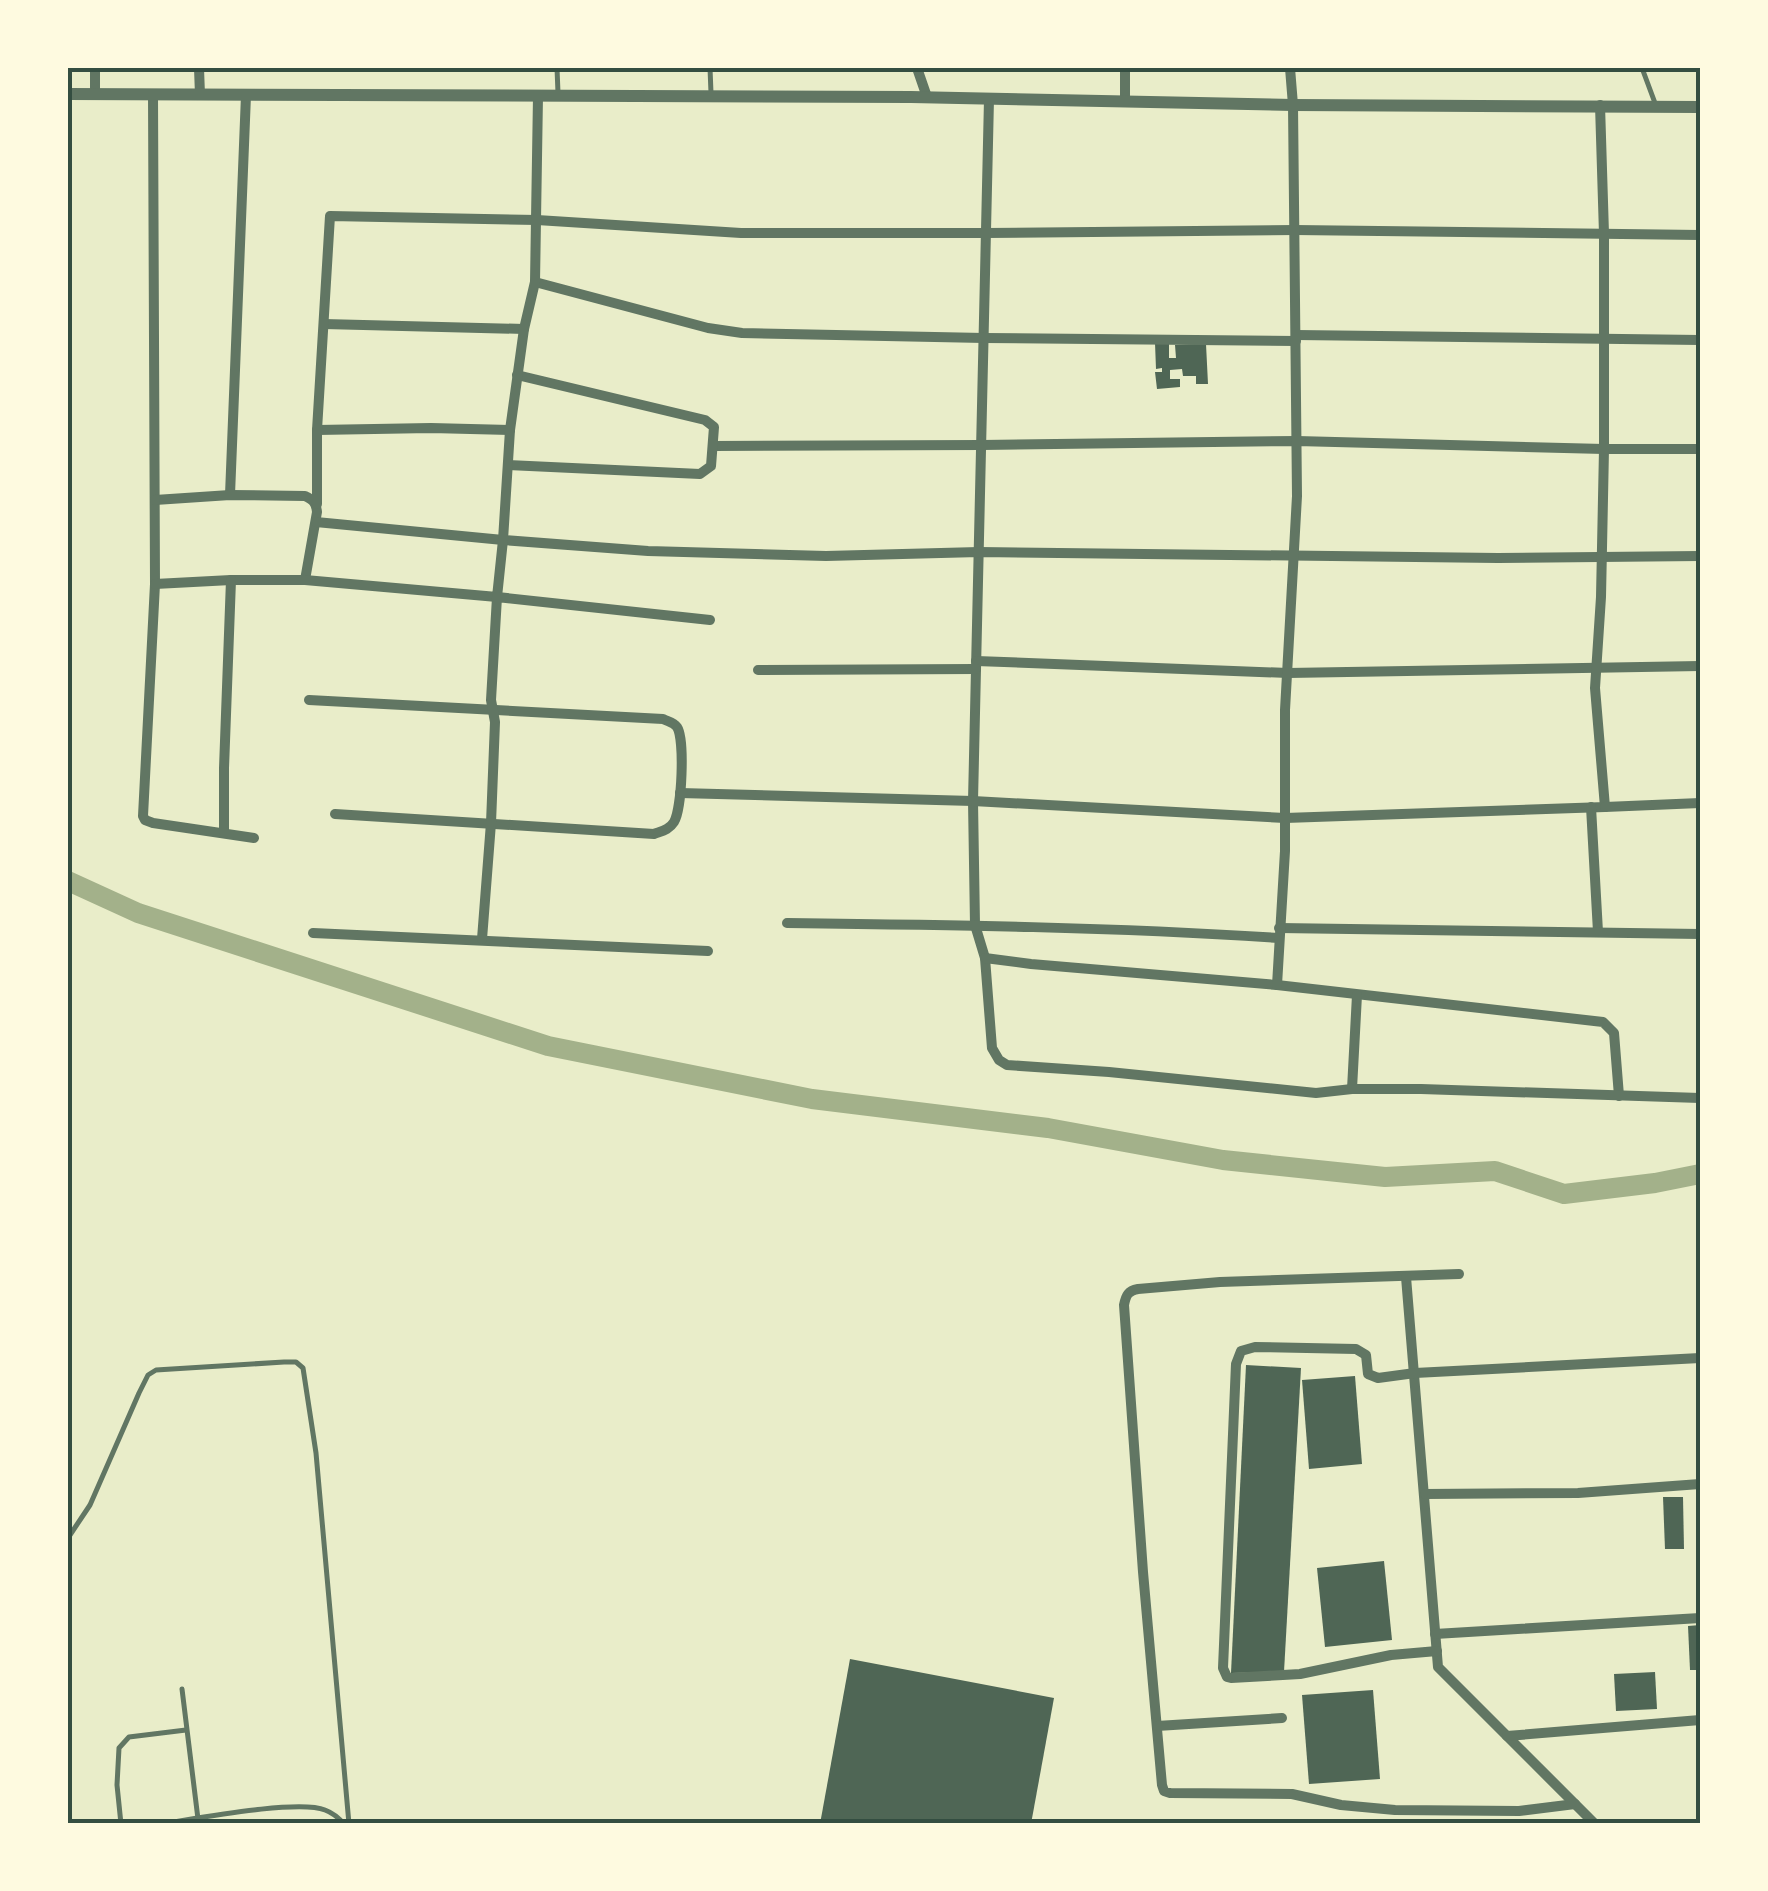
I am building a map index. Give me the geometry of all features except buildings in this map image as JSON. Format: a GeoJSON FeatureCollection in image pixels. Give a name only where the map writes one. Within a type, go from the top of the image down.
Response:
{"type":"FeatureCollection","features":[{"type":"Feature","properties":{"kind":"street"},"geometry":{"type":"LineString","coordinates":[[95,68],[95,94]]}},
{"type":"Feature","properties":{"kind":"street"},"geometry":{"type":"LineString","coordinates":[[199,68],[200,94]]}},
{"type":"Feature","properties":{"kind":"street"},"geometry":{"type":"LineString","coordinates":[[917,68],[927,97]]}},
{"type":"Feature","properties":{"kind":"street"},"geometry":{"type":"LineString","coordinates":[[1125,68],[1125,102]]}},
{"type":"Feature","properties":{"kind":"street"},"geometry":{"type":"LineString","coordinates":[[1277,985],[1298,496],[1290,68]]}},
{"type":"Feature","properties":{"kind":"street"},"geometry":{"type":"LineString","coordinates":[[68,94],[927,97],[1293,106],[1700,107]]}},
{"type":"Feature","properties":{"kind":"street"},"geometry":{"type":"LineString","coordinates":[[153,94],[156,584],[144,816],[153,823],[254,838]]}},
{"type":"Feature","properties":{"kind":"street"},"geometry":{"type":"LineString","coordinates":[[230,495],[246,95]]}},
{"type":"Feature","properties":{"kind":"street"},"geometry":{"type":"LineString","coordinates":[[482,939],[491,823],[497,597],[510,430],[535,282],[538,96]]}},
{"type":"Feature","properties":{"kind":"street"},"geometry":{"type":"LineString","coordinates":[[989,99],[973,801],[975,925],[985,958],[992,1048],[999,1060],[1007,1065],[1316,1093],[1421,1089],[1700,1098]]}},
{"type":"Feature","properties":{"kind":"street"},"geometry":{"type":"LineString","coordinates":[[1600,105],[1604,449],[1595,688],[1605,806]]}},
{"type":"Feature","properties":{"kind":"street"},"geometry":{"type":"LineString","coordinates":[[305,580],[316,522],[317,430],[330,216],[537,220],[741,233],[1294,230],[1700,235]]}},
{"type":"Feature","properties":{"kind":"street"},"geometry":{"type":"LineString","coordinates":[[535,282],[708,328],[742,333],[984,338],[1700,340]]}},
{"type":"Feature","properties":{"kind":"street"},"geometry":{"type":"LineString","coordinates":[[324,324],[524,330]]}},
{"type":"Feature","properties":{"kind":"street"},"geometry":{"type":"LineString","coordinates":[[508,465],[700,474],[710,466],[714,446],[714,427],[704,420],[517,375]]}},
{"type":"Feature","properties":{"kind":"street"},"geometry":{"type":"LineString","coordinates":[[317,430],[510,430]]}},
{"type":"Feature","properties":{"kind":"street"},"geometry":{"type":"LineString","coordinates":[[714,446],[1297,441],[1700,450]]}},
{"type":"Feature","properties":{"kind":"street"},"geometry":{"type":"LineString","coordinates":[[155,500],[305,496],[316,504]]}},
{"type":"Feature","properties":{"kind":"street"},"geometry":{"type":"LineString","coordinates":[[316,522],[648,552],[826,556],[979,552],[1498,558],[1700,556]]}},
{"type":"Feature","properties":{"kind":"street"},"geometry":{"type":"LineString","coordinates":[[224,834],[231,580]]}},
{"type":"Feature","properties":{"kind":"street"},"geometry":{"type":"LineString","coordinates":[[156,584],[305,580],[710,620]]}},
{"type":"Feature","properties":{"kind":"street"},"geometry":{"type":"LineString","coordinates":[[758,670],[976,665],[1288,673],[1700,666]]}},
{"type":"Feature","properties":{"kind":"street"},"geometry":{"type":"LineString","coordinates":[[308,700],[663,720],[678,728],[681,739],[676,820],[668,829],[654,834],[335,814]]}},
{"type":"Feature","properties":{"kind":"street"},"geometry":{"type":"LineString","coordinates":[[680,793],[973,801],[1285,818],[1700,802]]}},
{"type":"Feature","properties":{"kind":"street"},"geometry":{"type":"LineString","coordinates":[[1591,807],[1598,932]]}},
{"type":"Feature","properties":{"kind":"street"},"geometry":{"type":"LineString","coordinates":[[787,922],[1180,932],[1700,934]]}},
{"type":"Feature","properties":{"kind":"street"},"geometry":{"type":"LineString","coordinates":[[313,933],[708,950]]}},
{"type":"Feature","properties":{"kind":"street"},"geometry":{"type":"LineString","coordinates":[[985,958],[1277,985],[1603,1022],[1614,1032],[1619,1096]]}},
{"type":"Feature","properties":{"kind":"street"},"geometry":{"type":"LineString","coordinates":[[1352,1089],[1357,994]]}},
{"type":"Feature","properties":{"kind":"street"},"geometry":{"type":"LineString","coordinates":[[1459,1274],[1220,1282],[1138,1289],[1126,1296],[1143,1572],[1162,1785],[1170,1793],[1280,1794],[1396,1810],[1519,1811],[1576,1804]]}},
{"type":"Feature","properties":{"kind":"street"},"geometry":{"type":"LineString","coordinates":[[1406,1277],[1438,1667],[1595,1824]]}},
{"type":"Feature","properties":{"kind":"street"},"geometry":{"type":"LineString","coordinates":[[1437,1651],[1391,1655],[1300,1674],[1228,1677],[1223,1668],[1236,1364],[1241,1351],[1255,1347],[1356,1349],[1366,1355],[1368,1374],[1378,1378],[1700,1358]]}},
{"type":"Feature","properties":{"kind":"street"},"geometry":{"type":"LineString","coordinates":[[1425,1494],[1578,1494],[1700,1484]]}},
{"type":"Feature","properties":{"kind":"street"},"geometry":{"type":"LineString","coordinates":[[1435,1634],[1700,1618]]}},
{"type":"Feature","properties":{"kind":"street"},"geometry":{"type":"LineString","coordinates":[[1157,1726],[1282,1718]]}},
{"type":"Feature","properties":{"kind":"street"},"geometry":{"type":"LineString","coordinates":[[1507,1736],[1700,1720]]}},
{"type":"Feature","properties":{"kind":"lane"},"geometry":{"type":"LineString","coordinates":[[557,68],[558,96]]}},
{"type":"Feature","properties":{"kind":"lane"},"geometry":{"type":"LineString","coordinates":[[710,68],[711,96]]}},
{"type":"Feature","properties":{"kind":"lane"},"geometry":{"type":"LineString","coordinates":[[1642,68],[1656,106]]}},
{"type":"Feature","properties":{"kind":"lane"},"geometry":{"type":"LineString","coordinates":[[68,1538],[90,1505],[148,1375],[156,1370],[284,1362],[296,1362],[303,1368],[316,1453],[346,1824]]}},
{"type":"Feature","properties":{"kind":"lane"},"geometry":{"type":"LineString","coordinates":[[182,1689],[198,1818]]}},
{"type":"Feature","properties":{"kind":"lane"},"geometry":{"type":"LineString","coordinates":[[121,1824],[119,1748],[129,1736],[186,1730]]}},
{"type":"Feature","properties":{"kind":"lane"},"geometry":{"type":"LineString","coordinates":[[160,1824],[290,1806],[322,1808],[346,1824]]}},
{"type":"Feature","properties":{"kind":"waterway"},"geometry":{"type":"LineString","coordinates":[[68,881],[138,913],[548,1046],[812,1099],[1048,1128],[1223,1160],[1385,1177],[1495,1171],[1564,1194],[1700,1174]]}}]}
